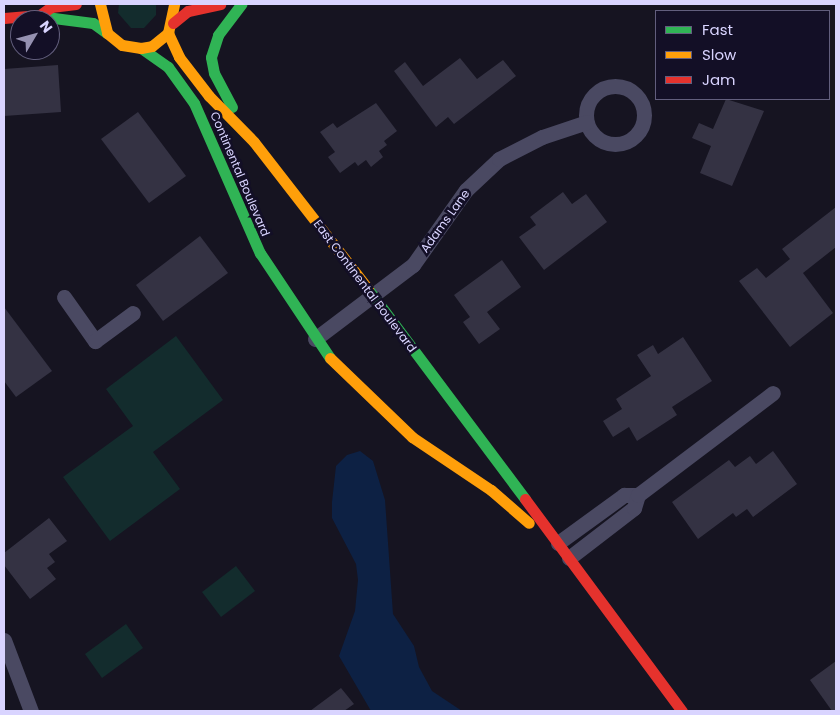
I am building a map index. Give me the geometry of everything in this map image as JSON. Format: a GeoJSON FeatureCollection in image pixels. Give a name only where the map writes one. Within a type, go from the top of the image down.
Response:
{"type":"FeatureCollection","features":[{"type":"Feature","properties":{"kind":"main road"},"geometry":{"type":"LineString","coordinates":[[47,10],[51,7],[76,4]]}},
{"type":"Feature","properties":{"kind":"main road"},"geometry":{"type":"LineString","coordinates":[[100,4],[107,33]]}},
{"type":"Feature","properties":{"kind":"main road"},"geometry":{"type":"LineString","coordinates":[[170,28],[174,4]]}},
{"type":"Feature","properties":{"kind":"main road"},"geometry":{"type":"LineString","coordinates":[[141,48],[170,28],[188,11],[220,4]]}},
{"type":"Feature","properties":{"kind":"main road"},"geometry":{"type":"LineString","coordinates":[[241,4],[218,35],[211,57],[221,88],[254,142]]}},
{"type":"Feature","properties":{"kind":"main road","name":"Continental Boulevard"},"geometry":{"type":"LineString","coordinates":[[60,21],[93,23],[122,45],[141,48],[168,67],[194,103],[260,253],[315,339],[351,380],[412,437],[491,490],[569,558]]}},
{"type":"Feature","properties":{"kind":"main road","name":"East Continental Boulevard"},"geometry":{"type":"LineString","coordinates":[[170,28],[179,57],[209,96],[254,142],[372,295],[682,711]]}},
{"type":"Feature","properties":{"kind":"street","name":"Adams Lane"},"geometry":{"type":"LineString","coordinates":[[315,339],[413,265],[466,190],[499,159],[542,137],[587,122]]}},
{"type":"Feature","properties":{"kind":"street"},"geometry":{"type":"LineString","coordinates":[[64,298],[95,341],[133,313]]}},
{"type":"Feature","properties":{"kind":"street"},"geometry":{"type":"LineString","coordinates":[[569,558],[634,508],[638,495],[773,393]]}},
{"type":"Feature","properties":{"kind":"street"},"geometry":{"type":"LineString","coordinates":[[558,543],[624,495],[638,495]]}},
{"type":"Feature","properties":{"kind":"street"},"geometry":{"type":"LineString","coordinates":[[4,640],[31,711]]}},
{"type":"Feature","properties":{"kind":"green space"},"geometry":{"type":"Polygon","coordinates":[[[119,4],[156,4],[156,15],[144,28],[131,28],[118,13],[119,4]]]}},
{"type":"Feature","properties":{"kind":"green space"},"geometry":{"type":"Polygon","coordinates":[[[176,336],[223,400],[153,452],[180,489],[110,541],[63,477],[133,426],[106,389],[176,336]]]}},
{"type":"Feature","properties":{"kind":"green space"},"geometry":{"type":"Polygon","coordinates":[[[236,566],[255,591],[221,617],[202,592],[236,566]]]}},
{"type":"Feature","properties":{"kind":"green space"},"geometry":{"type":"Polygon","coordinates":[[[126,624],[143,648],[102,678],[85,654],[126,624]]]}},
{"type":"Feature","properties":{"kind":"water"},"geometry":{"type":"Polygon","coordinates":[[[360,451],[373,461],[385,500],[393,614],[414,646],[419,667],[432,691],[462,711],[371,711],[339,656],[355,611],[358,580],[356,564],[332,518],[332,502],[336,466],[347,455],[360,451]]]}},
{"type":"Feature","properties":{"kind":"building"},"geometry":{"type":"Polygon","coordinates":[[[460,58],[477,79],[503,60],[516,76],[454,124],[448,117],[436,127],[394,71],[405,62],[423,86],[460,58]]]}},
{"type":"Feature","properties":{"kind":"building"},"geometry":{"type":"Polygon","coordinates":[[[58,65],[61,112],[4,116],[4,69],[58,65]]]}},
{"type":"Feature","properties":{"kind":"building"},"geometry":{"type":"Polygon","coordinates":[[[726,100],[764,111],[732,186],[700,173],[711,146],[692,138],[699,123],[713,129],[726,100]]]}},
{"type":"Feature","properties":{"kind":"building"},"geometry":{"type":"Polygon","coordinates":[[[376,103],[397,131],[384,141],[387,145],[379,151],[383,157],[371,167],[366,160],[358,166],[355,162],[340,173],[328,157],[335,152],[320,132],[333,123],[337,128],[376,103]]]}},
{"type":"Feature","properties":{"kind":"building"},"geometry":{"type":"Polygon","coordinates":[[[138,112],[186,176],[149,203],[101,139],[138,112]]]}},
{"type":"Feature","properties":{"kind":"building"},"geometry":{"type":"Polygon","coordinates":[[[563,192],[572,204],[586,194],[607,222],[544,270],[519,237],[536,225],[530,217],[563,192]]]}},
{"type":"Feature","properties":{"kind":"building"},"geometry":{"type":"Polygon","coordinates":[[[836,207],[836,247],[803,273],[833,313],[790,347],[739,281],[757,268],[766,278],[790,259],[782,249],[836,207]]]}},
{"type":"Feature","properties":{"kind":"building"},"geometry":{"type":"Polygon","coordinates":[[[200,236],[228,273],[163,321],[136,285],[200,236]]]}},
{"type":"Feature","properties":{"kind":"building"},"geometry":{"type":"Polygon","coordinates":[[[502,260],[521,287],[487,312],[500,329],[479,344],[463,322],[470,317],[454,295],[502,260]]]}},
{"type":"Feature","properties":{"kind":"building"},"geometry":{"type":"Polygon","coordinates":[[[4,307],[52,371],[16,397],[4,381],[4,307]]]}},
{"type":"Feature","properties":{"kind":"building"},"geometry":{"type":"Polygon","coordinates":[[[683,337],[712,381],[672,407],[677,415],[637,441],[629,427],[613,437],[603,421],[622,409],[616,399],[651,376],[637,355],[653,345],[658,354],[683,337]]]}},
{"type":"Feature","properties":{"kind":"building"},"geometry":{"type":"Polygon","coordinates":[[[773,451],[797,484],[753,517],[747,509],[736,517],[733,513],[698,539],[672,502],[729,460],[735,467],[750,456],[756,464],[773,451]]]}},
{"type":"Feature","properties":{"kind":"building"},"geometry":{"type":"Polygon","coordinates":[[[49,518],[67,541],[49,554],[55,562],[47,568],[56,579],[30,599],[4,565],[4,553],[49,518]]]}},
{"type":"Feature","properties":{"kind":"building"},"geometry":{"type":"Polygon","coordinates":[[[836,661],[836,711],[832,711],[810,680],[836,661]]]}},
{"type":"Feature","properties":{"kind":"building"},"geometry":{"type":"Polygon","coordinates":[[[341,688],[354,704],[344,711],[310,711],[341,688]]]}},
{"type":"Feature","properties":{"kind":"traffic: fast"},"geometry":{"type":"LineString","coordinates":[[232,107],[214,73],[211,57],[218,35],[241,4]]}},
{"type":"Feature","properties":{"kind":"traffic: fast"},"geometry":{"type":"LineString","coordinates":[[60,19],[93,23],[107,33]]}},
{"type":"Feature","properties":{"kind":"traffic: fast"},"geometry":{"type":"LineString","coordinates":[[141,48],[168,67],[194,103],[260,253],[330,358]]}},
{"type":"Feature","properties":{"kind":"traffic: fast"},"geometry":{"type":"LineString","coordinates":[[368,289],[525,499]]}},
{"type":"Feature","properties":{"kind":"traffic: slow"},"geometry":{"type":"LineString","coordinates":[[100,4],[107,33],[122,45],[141,48],[152,46],[168,33],[174,4]]}},
{"type":"Feature","properties":{"kind":"traffic: slow"},"geometry":{"type":"LineString","coordinates":[[168,33],[179,57],[209,96],[254,142],[368,289]]}},
{"type":"Feature","properties":{"kind":"traffic: slow"},"geometry":{"type":"LineString","coordinates":[[330,358],[412,437],[491,490],[529,523]]}},
{"type":"Feature","properties":{"kind":"traffic: jam"},"geometry":{"type":"LineString","coordinates":[[4,18],[40,15],[51,7],[76,4]]}},
{"type":"Feature","properties":{"kind":"traffic: jam"},"geometry":{"type":"LineString","coordinates":[[173,23],[188,11],[220,4]]}},
{"type":"Feature","properties":{"kind":"traffic: jam"},"geometry":{"type":"LineString","coordinates":[[525,499],[682,711]]}}]}
